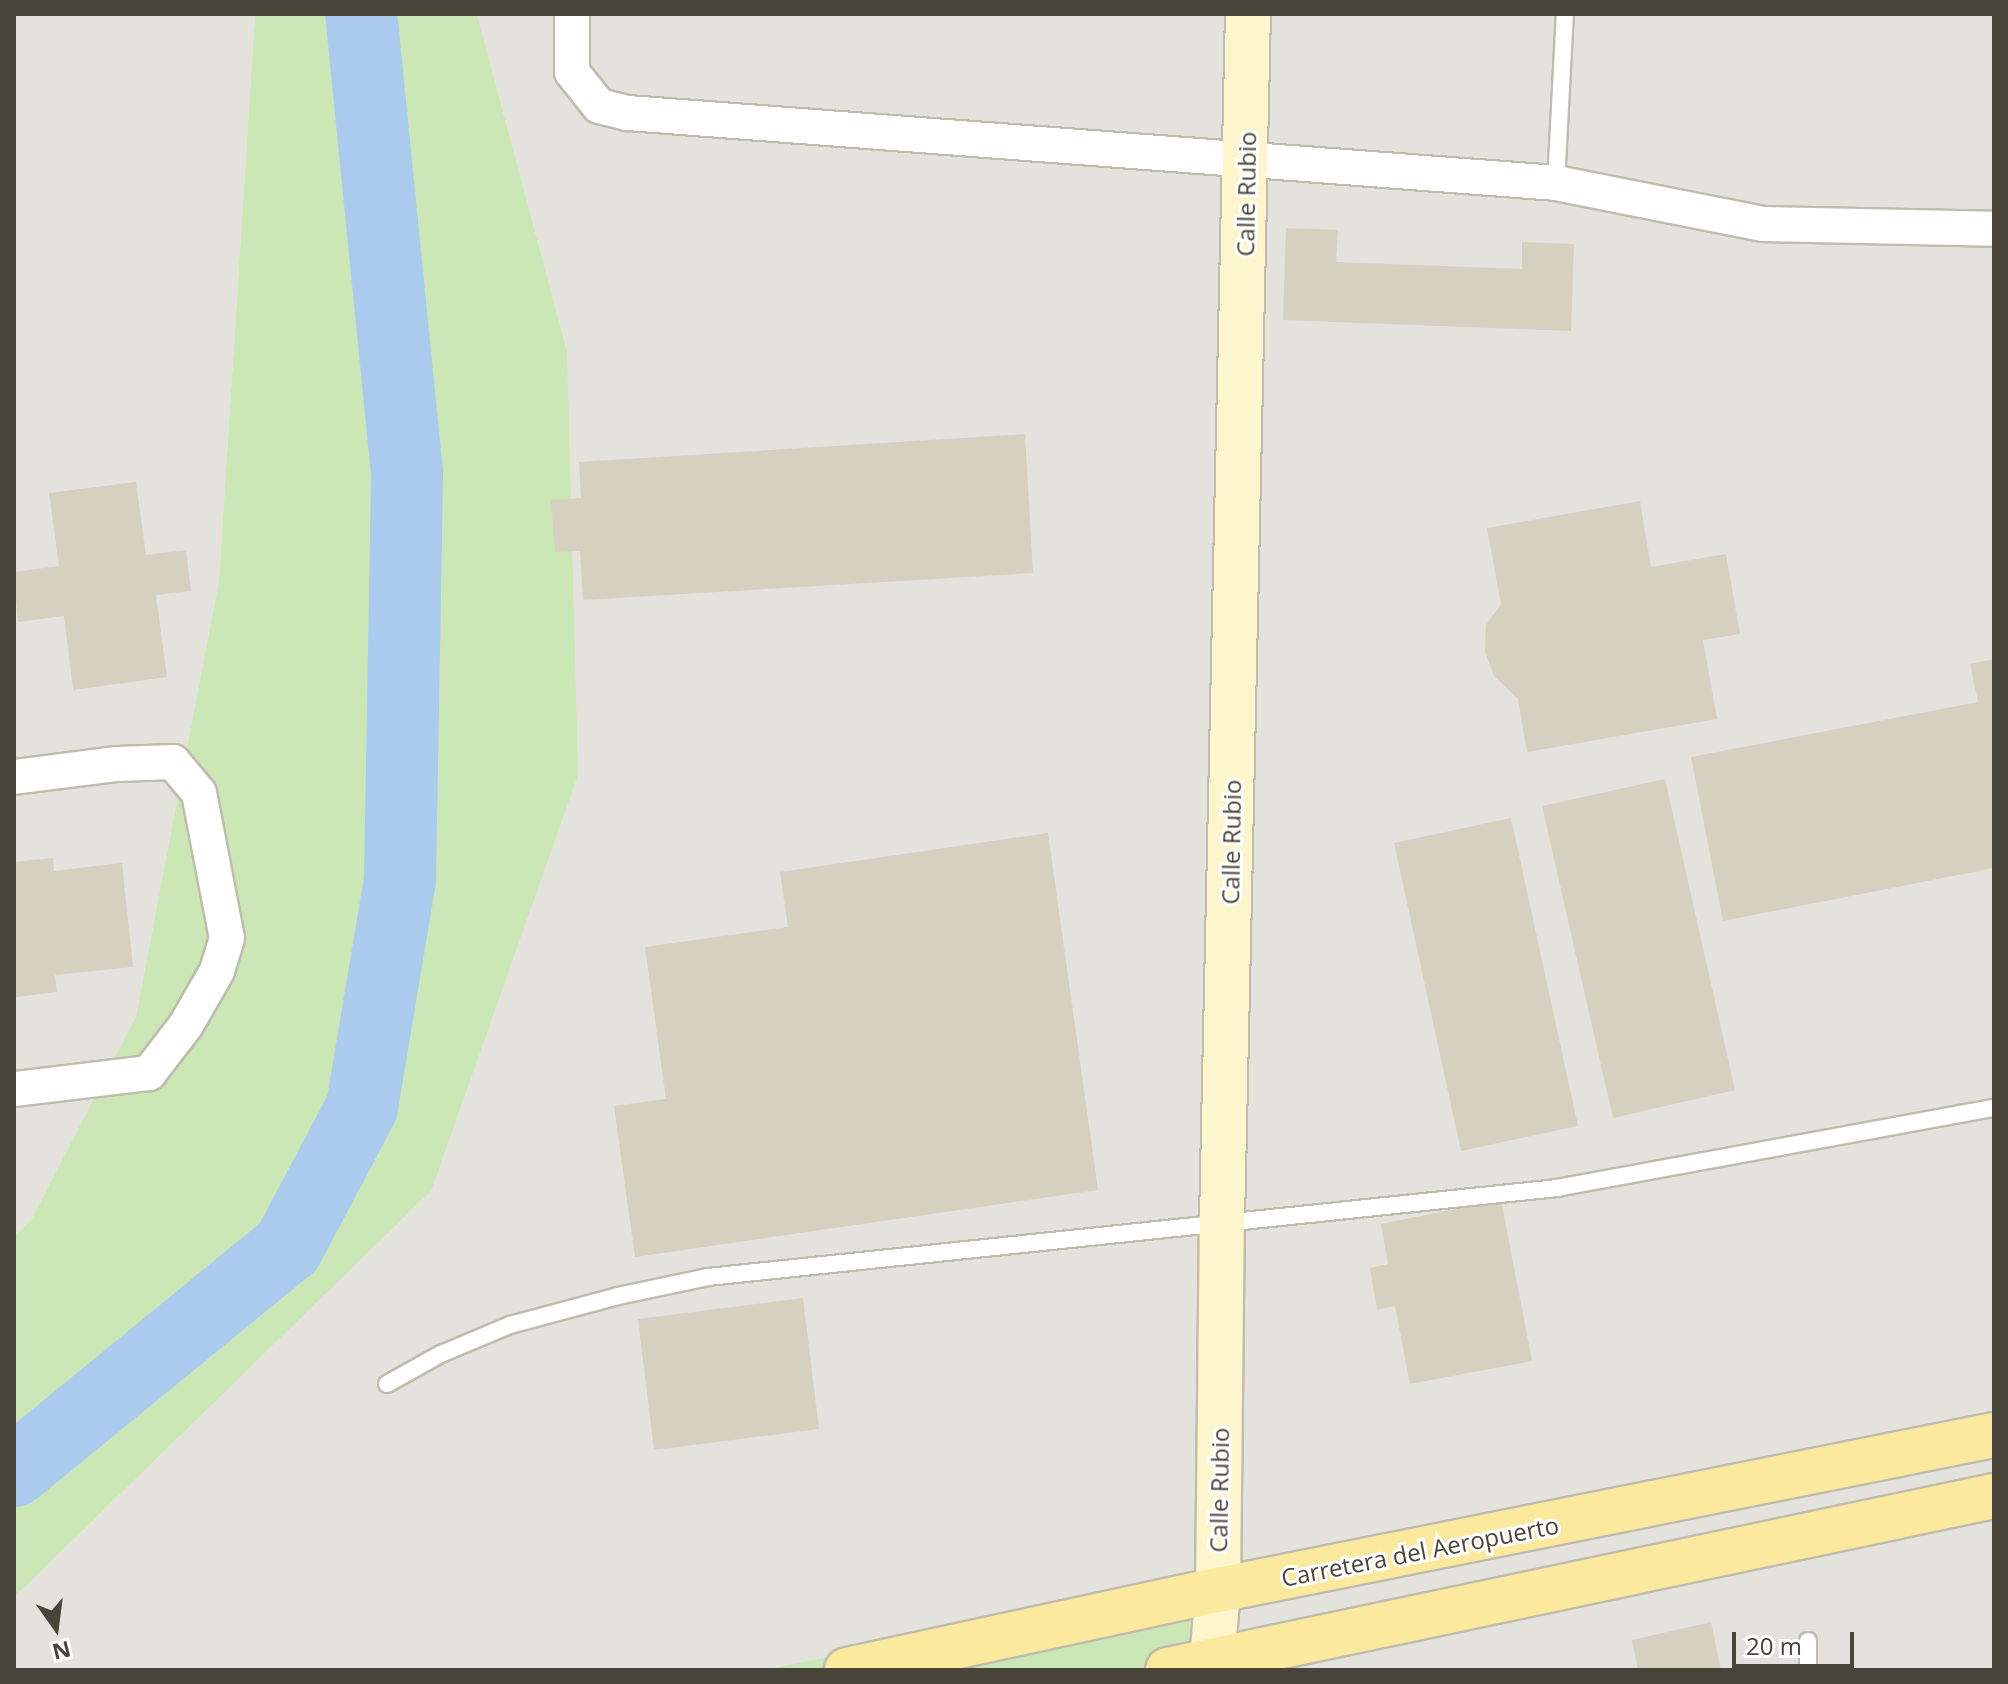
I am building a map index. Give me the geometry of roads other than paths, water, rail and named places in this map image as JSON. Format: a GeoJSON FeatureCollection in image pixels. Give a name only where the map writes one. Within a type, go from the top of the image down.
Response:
{"type":"FeatureCollection","features":[{"type":"Feature","properties":{"kind":"main road","name":"Carretera del Aeropuerto"},"geometry":{"type":"LineString","coordinates":[[847,1670],[1218,1590],[1994,1435]]}},
{"type":"Feature","properties":{"kind":"main road"},"geometry":{"type":"LineString","coordinates":[[1168,1670],[1212,1666],[1994,1496]]}},
{"type":"Feature","properties":{"kind":"street"},"geometry":{"type":"LineString","coordinates":[[572,14],[572,72],[599,106],[628,113],[1556,183],[1763,224],[1994,229]]}},
{"type":"Feature","properties":{"kind":"street","name":"Calle Rubio"},"geometry":{"type":"LineString","coordinates":[[1212,1666],[1218,1590],[1222,1221],[1248,14]]}},
{"type":"Feature","properties":{"kind":"street"},"geometry":{"type":"LineString","coordinates":[[14,777],[117,764],[173,762],[199,793],[227,938],[217,971],[186,1025],[149,1073],[14,1089]]}},
{"type":"Feature","properties":{"kind":"lane"},"geometry":{"type":"LineString","coordinates":[[1556,183],[1565,14]]}},
{"type":"Feature","properties":{"kind":"lane"},"geometry":{"type":"LineString","coordinates":[[387,1384],[441,1354],[510,1325],[618,1296],[708,1277],[1557,1188],[1994,1108]]}},
{"type":"Feature","properties":{"kind":"lane"},"geometry":{"type":"LineString","coordinates":[[1808,1641],[1808,1670]]}},
{"type":"Feature","properties":{"kind":"waterway"},"geometry":{"type":"LineString","coordinates":[[14,1471],[288,1247],[362,1107],[400,879],[407,473],[361,14]]}}]}
